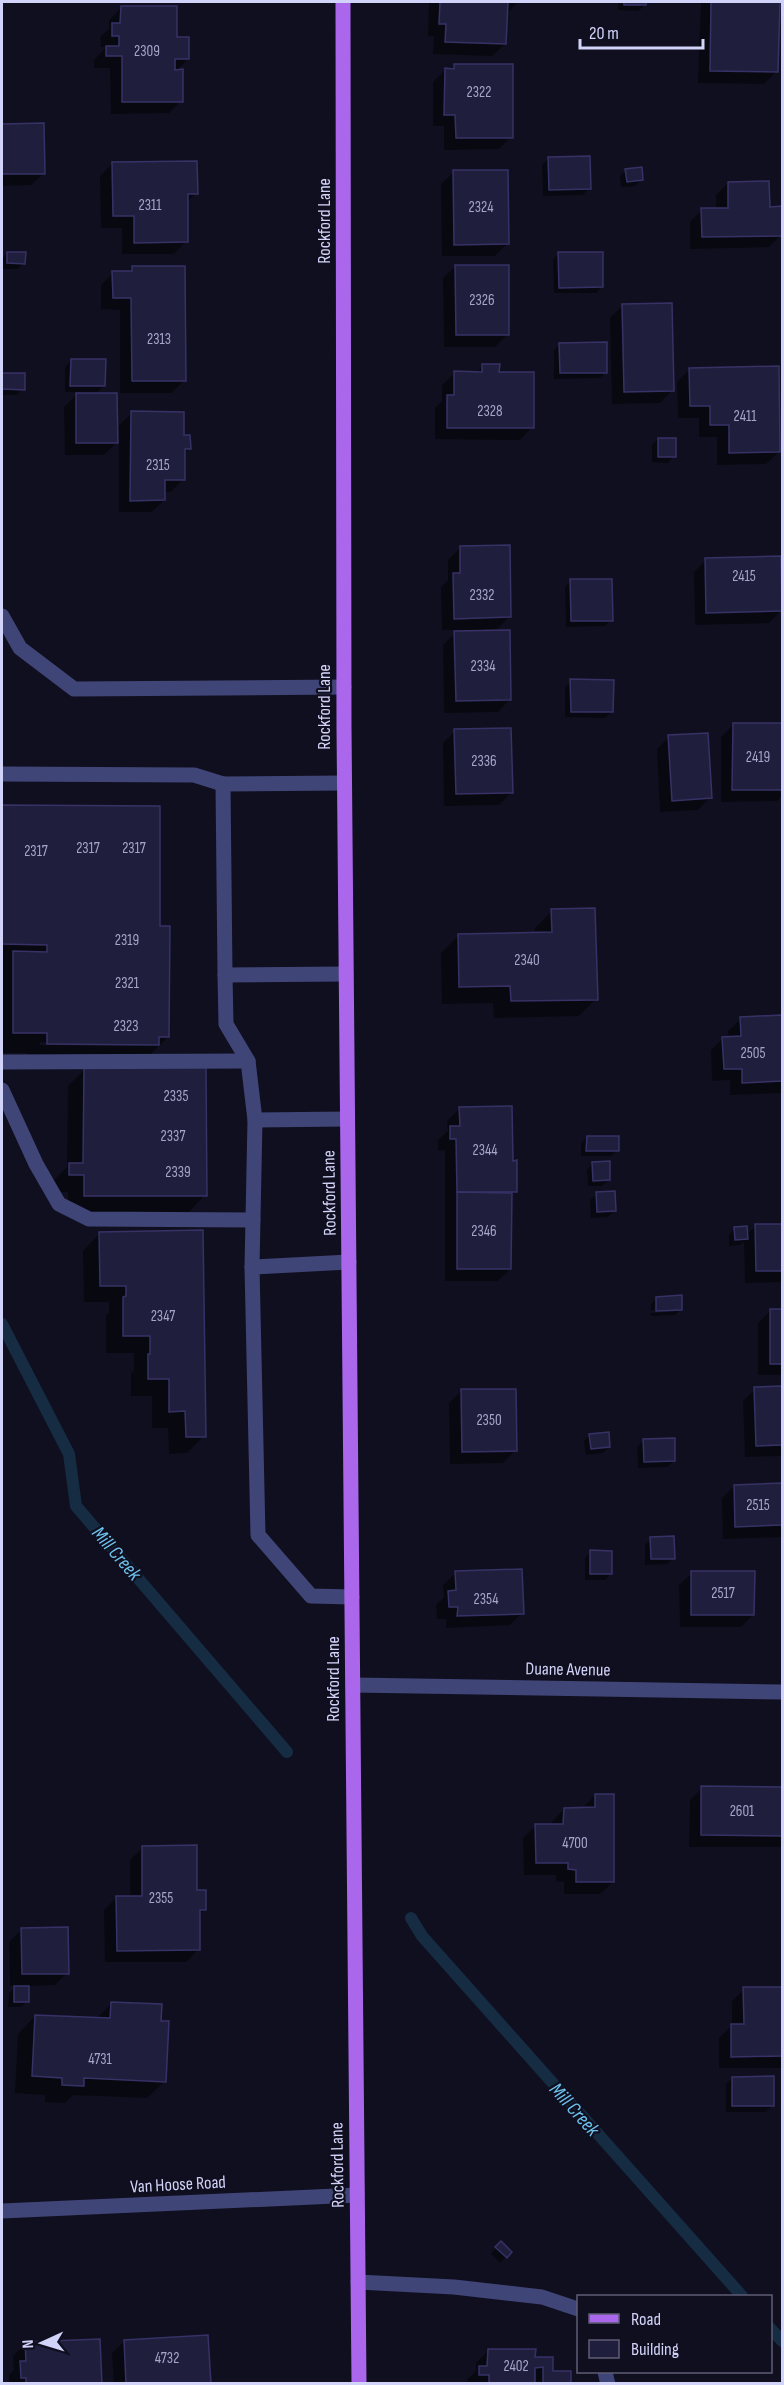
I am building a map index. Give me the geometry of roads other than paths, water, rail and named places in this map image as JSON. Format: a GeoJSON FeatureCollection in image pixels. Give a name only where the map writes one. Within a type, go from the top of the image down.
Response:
{"type":"FeatureCollection","features":[{"type":"Feature","properties":{"kind":"main road","name":"Rockford Lane"},"geometry":{"type":"LineString","coordinates":[[343,2],[344,783],[359,2384]]}},
{"type":"Feature","properties":{"kind":"street"},"geometry":{"type":"LineString","coordinates":[[2,616],[20,648],[74,689],[344,687]]}},
{"type":"Feature","properties":{"kind":"street"},"geometry":{"type":"LineString","coordinates":[[2,774],[194,775],[223,784],[344,783]]}},
{"type":"Feature","properties":{"kind":"street"},"geometry":{"type":"LineString","coordinates":[[223,784],[226,1024],[248,1061],[255,1120],[252,1266],[258,1535],[311,1596],[352,1598]]}},
{"type":"Feature","properties":{"kind":"street"},"geometry":{"type":"LineString","coordinates":[[225,975],[346,974]]}},
{"type":"Feature","properties":{"kind":"street"},"geometry":{"type":"LineString","coordinates":[[2,1062],[248,1061]]}},
{"type":"Feature","properties":{"kind":"street"},"geometry":{"type":"LineString","coordinates":[[2,1090],[36,1164],[59,1204],[89,1220],[254,1220]]}},
{"type":"Feature","properties":{"kind":"street"},"geometry":{"type":"LineString","coordinates":[[255,1120],[347,1119]]}},
{"type":"Feature","properties":{"kind":"street"},"geometry":{"type":"LineString","coordinates":[[252,1266],[349,1262]]}},
{"type":"Feature","properties":{"kind":"street","name":"Duane Avenue"},"geometry":{"type":"LineString","coordinates":[[352,1685],[783,1692]]}},
{"type":"Feature","properties":{"kind":"street","name":"Van Hoose Road"},"geometry":{"type":"LineString","coordinates":[[2,2211],[357,2195]]}},
{"type":"Feature","properties":{"kind":"street"},"geometry":{"type":"LineString","coordinates":[[358,2282],[454,2287],[542,2297],[577,2308]]}},
{"type":"Feature","properties":{"kind":"waterway","name":"Mill Creek"},"geometry":{"type":"LineString","coordinates":[[2,1324],[69,1454],[76,1506],[287,1752]]}},
{"type":"Feature","properties":{"kind":"waterway","name":"Mill Creek"},"geometry":{"type":"LineString","coordinates":[[411,1918],[422,1936],[741,2295]]}},
{"type":"Feature","properties":{"kind":"waterway","name":"Mill Creek"},"geometry":{"type":"LineString","coordinates":[[772,2330],[782,2341]]}}]}
